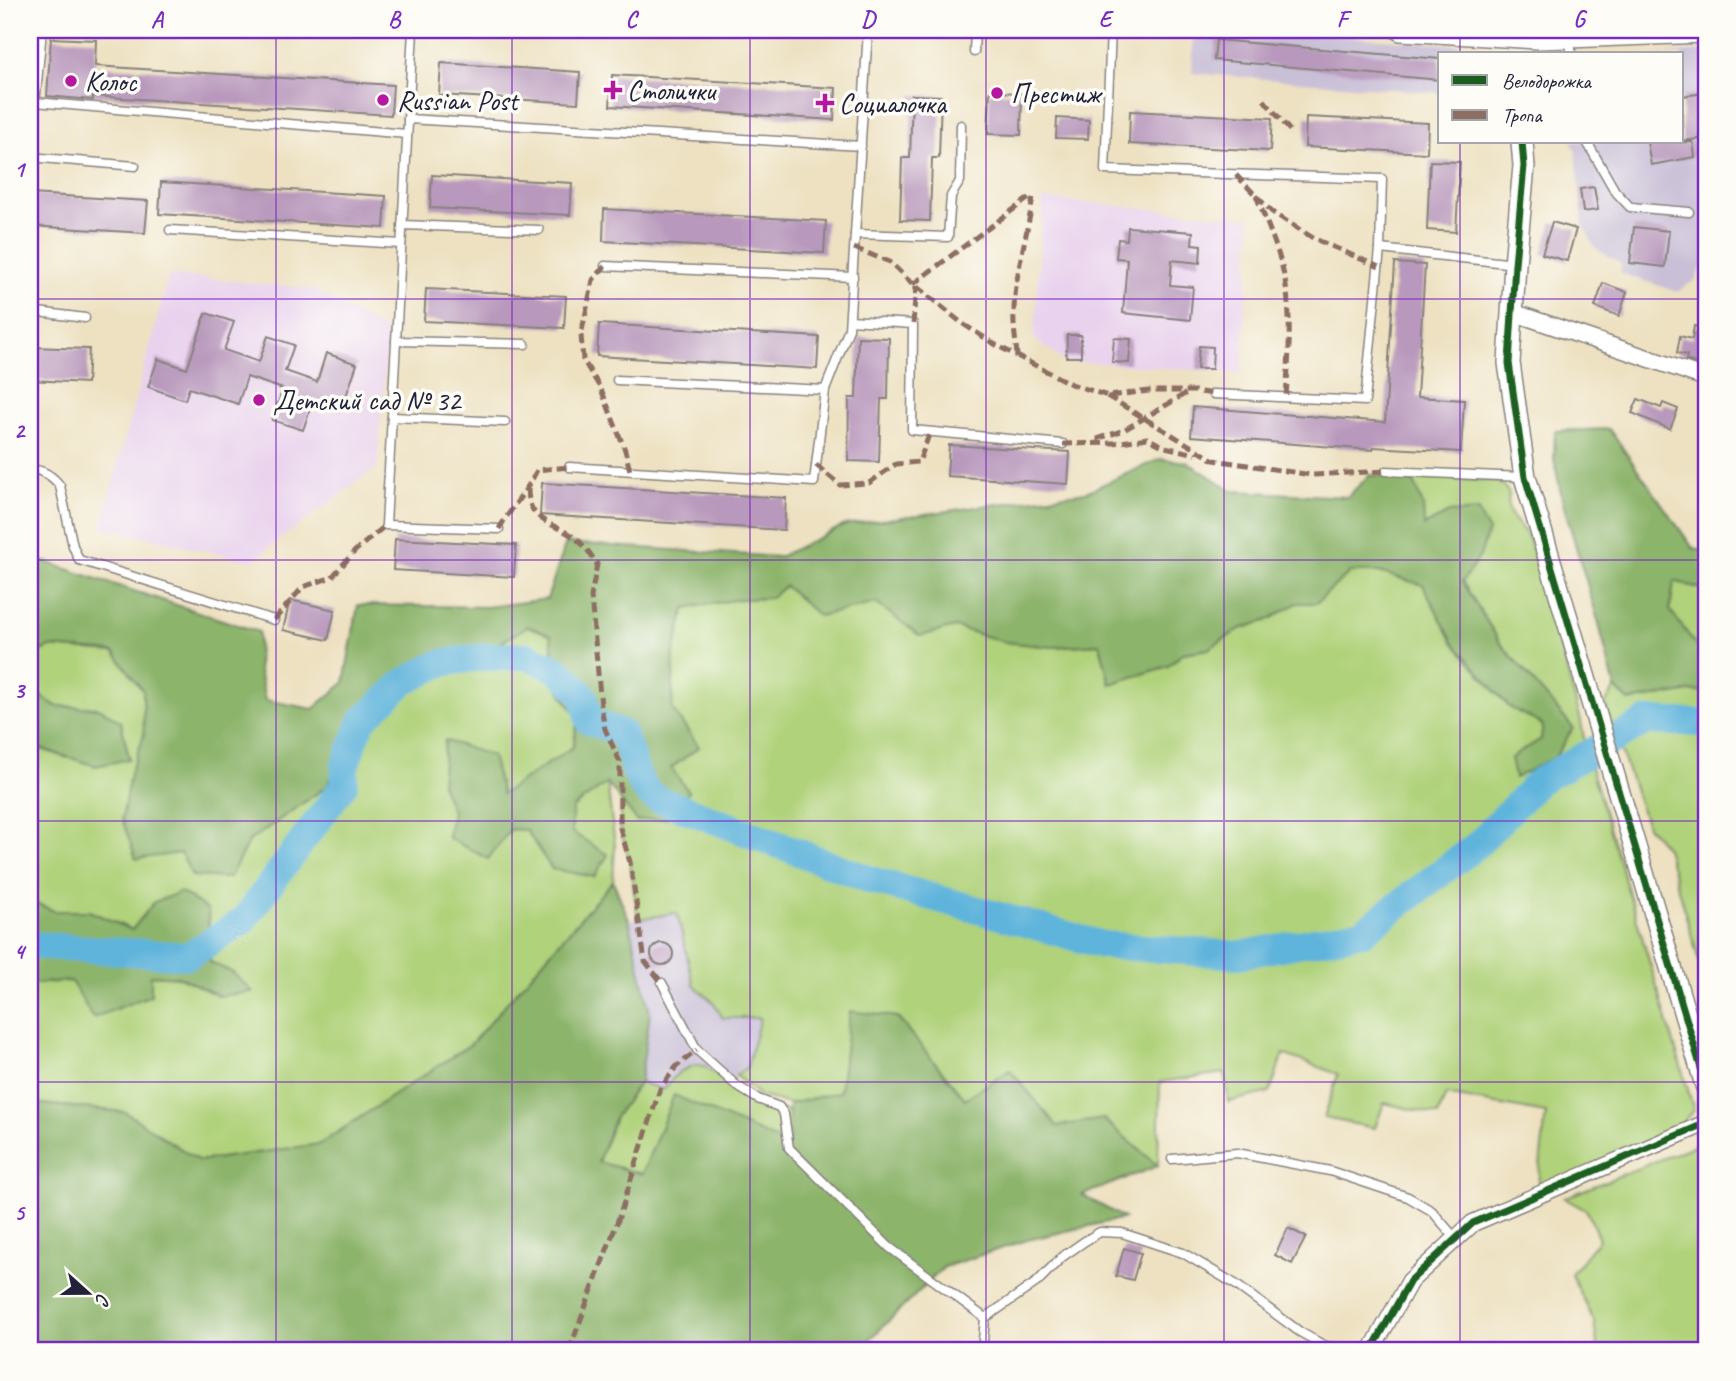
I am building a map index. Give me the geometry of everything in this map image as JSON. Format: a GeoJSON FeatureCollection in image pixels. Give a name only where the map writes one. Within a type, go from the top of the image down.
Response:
{"type":"FeatureCollection","features":[{"type":"Feature","properties":{"kind":"street"},"geometry":{"type":"LineString","coordinates":[[1401,30],[1570,45],[1706,32]]}},
{"type":"Feature","properties":{"kind":"street"},"geometry":{"type":"LineString","coordinates":[[1522,144],[1524,166],[1509,363],[1525,477],[1706,1085]]}},
{"type":"Feature","properties":{"kind":"street"},"geometry":{"type":"LineString","coordinates":[[1512,312],[1706,378]]}},
{"type":"Feature","properties":{"kind":"street"},"geometry":{"type":"LineString","coordinates":[[1371,1351],[1410,1282],[1473,1223],[1706,1123]]}},
{"type":"Feature","properties":{"kind":"lane"},"geometry":{"type":"LineString","coordinates":[[42,30],[30,157],[135,166]]}},
{"type":"Feature","properties":{"kind":"lane"},"geometry":{"type":"LineString","coordinates":[[413,30],[386,525],[499,529]]}},
{"type":"Feature","properties":{"kind":"lane"},"geometry":{"type":"LineString","coordinates":[[569,467],[814,482],[825,390],[845,341],[850,320],[868,30]]}},
{"type":"Feature","properties":{"kind":"lane"},"geometry":{"type":"LineString","coordinates":[[974,52],[975,30]]}},
{"type":"Feature","properties":{"kind":"lane"},"geometry":{"type":"LineString","coordinates":[[1111,30],[1105,170],[1382,179],[1380,249],[1365,401],[1213,394]]}},
{"type":"Feature","properties":{"kind":"lane"},"geometry":{"type":"LineString","coordinates":[[35,102],[407,134]]}},
{"type":"Feature","properties":{"kind":"lane"},"geometry":{"type":"LineString","coordinates":[[408,119],[861,146]]}},
{"type":"Feature","properties":{"kind":"lane"},"geometry":{"type":"LineString","coordinates":[[855,234],[948,237],[951,196],[960,181],[961,125]]}},
{"type":"Feature","properties":{"kind":"lane"},"geometry":{"type":"LineString","coordinates":[[1588,144],[1615,191],[1630,207],[1689,212]]}},
{"type":"Feature","properties":{"kind":"lane"},"geometry":{"type":"LineString","coordinates":[[402,225],[539,230]]}},
{"type":"Feature","properties":{"kind":"lane"},"geometry":{"type":"LineString","coordinates":[[170,230],[401,244]]}},
{"type":"Feature","properties":{"kind":"lane"},"geometry":{"type":"LineString","coordinates":[[1380,249],[1515,264]]}},
{"type":"Feature","properties":{"kind":"lane"},"geometry":{"type":"LineString","coordinates":[[605,266],[853,277]]}},
{"type":"Feature","properties":{"kind":"lane"},"geometry":{"type":"LineString","coordinates":[[30,311],[85,318]]}},
{"type":"Feature","properties":{"kind":"lane"},"geometry":{"type":"LineString","coordinates":[[850,320],[913,324],[912,430],[1063,444]]}},
{"type":"Feature","properties":{"kind":"lane"},"geometry":{"type":"LineString","coordinates":[[396,341],[525,344]]}},
{"type":"Feature","properties":{"kind":"lane"},"geometry":{"type":"LineString","coordinates":[[617,380],[825,390]]}},
{"type":"Feature","properties":{"kind":"lane"},"geometry":{"type":"LineString","coordinates":[[392,416],[505,422]]}},
{"type":"Feature","properties":{"kind":"lane"},"geometry":{"type":"LineString","coordinates":[[30,469],[56,479],[60,486],[73,546],[79,560],[274,620]]}},
{"type":"Feature","properties":{"kind":"lane"},"geometry":{"type":"LineString","coordinates":[[1386,471],[1525,477]]}},
{"type":"Feature","properties":{"kind":"lane"},"geometry":{"type":"LineString","coordinates":[[662,984],[697,1050],[737,1086],[758,1099],[779,1107],[784,1114],[789,1148],[890,1247],[985,1318]]}},
{"type":"Feature","properties":{"kind":"lane"},"geometry":{"type":"LineString","coordinates":[[1172,1159],[1237,1153],[1330,1171],[1408,1197],[1432,1211],[1456,1239]]}},
{"type":"Feature","properties":{"kind":"lane"},"geometry":{"type":"LineString","coordinates":[[985,1318],[1037,1282],[1062,1258],[1092,1236],[1100,1232],[1122,1233],[1183,1253],[1235,1284],[1300,1332],[1325,1346],[1349,1351]]}},
{"type":"Feature","properties":{"kind":"lane"},"geometry":{"type":"LineString","coordinates":[[982,1351],[985,1318]]}},
{"type":"Feature","properties":{"kind":"lane"},"geometry":{"type":"LineString","coordinates":[[974,1351],[983,1341]]}},
{"type":"Feature","properties":{"kind":"shaded area"},"geometry":{"type":"Polygon","coordinates":[[[1194,30],[1263,30],[1460,45],[1460,52],[1438,52],[1438,93],[1192,73],[1194,30]]]}},
{"type":"Feature","properties":{"kind":"shaded area"},"geometry":{"type":"Polygon","coordinates":[[[1706,51],[1706,257],[1695,280],[1677,292],[1621,273],[1621,264],[1595,248],[1583,224],[1576,152],[1572,144],[1684,144],[1684,52],[1706,51]]]}},
{"type":"Feature","properties":{"kind":"shaded area"},"geometry":{"type":"Polygon","coordinates":[[[1043,199],[1251,218],[1242,373],[1064,361],[1034,339],[1043,199]]]}},
{"type":"Feature","properties":{"kind":"shaded area","name":"Детский сад № 32"},"geometry":{"type":"Polygon","coordinates":[[[169,275],[313,289],[388,332],[377,467],[251,561],[101,527],[169,275]]]}},
{"type":"Feature","properties":{"kind":"shaded area"},"geometry":{"type":"Polygon","coordinates":[[[677,913],[694,985],[713,1002],[723,1018],[760,1018],[747,1067],[701,1106],[640,1082],[650,1013],[629,920],[677,913]]]}},
{"type":"Feature","properties":{"kind":"green space"},"geometry":{"type":"Polygon","coordinates":[[[1609,429],[1693,548],[1706,551],[1706,590],[1674,581],[1670,610],[1696,645],[1706,645],[1706,692],[1692,691],[1629,701],[1615,688],[1563,503],[1554,459],[1555,431],[1609,429]]]}},
{"type":"Feature","properties":{"kind":"green space"},"geometry":{"type":"Polygon","coordinates":[[[1160,459],[1187,462],[1233,491],[1347,497],[1370,475],[1412,477],[1423,506],[1424,526],[1449,513],[1478,511],[1488,531],[1480,556],[1462,582],[1501,644],[1573,728],[1555,757],[1515,778],[1511,758],[1541,739],[1543,725],[1509,707],[1453,642],[1423,585],[1379,572],[1350,572],[1316,603],[1297,603],[1268,620],[1240,629],[1208,649],[1183,653],[1168,666],[1110,684],[1100,644],[1052,647],[1005,642],[955,627],[920,636],[876,603],[819,616],[785,586],[770,598],[740,599],[685,608],[674,653],[672,709],[699,747],[671,768],[689,792],[667,818],[637,821],[607,783],[572,808],[572,832],[608,855],[594,877],[552,869],[526,830],[511,829],[488,859],[448,838],[452,811],[441,783],[445,740],[492,756],[502,794],[573,747],[578,718],[556,685],[551,635],[527,626],[497,645],[449,659],[415,678],[375,722],[346,745],[327,786],[249,841],[229,878],[192,876],[181,853],[136,859],[122,819],[130,774],[144,735],[143,691],[114,652],[50,647],[30,656],[30,557],[259,632],[258,667],[265,700],[313,709],[344,683],[358,605],[487,607],[547,599],[566,543],[779,557],[845,525],[1086,492],[1160,459]]]}},
{"type":"Feature","properties":{"kind":"green space"},"geometry":{"type":"Polygon","coordinates":[[[1412,477],[1495,481],[1504,486],[1509,494],[1511,514],[1529,539],[1580,717],[1587,754],[1694,1110],[1665,1141],[1551,1190],[1538,1184],[1546,1113],[1446,1095],[1438,1115],[1384,1103],[1375,1128],[1324,1118],[1338,1074],[1283,1054],[1270,1092],[1228,1102],[1225,1073],[1160,1082],[1158,1166],[1104,1119],[1057,1127],[1010,1070],[965,1099],[897,1018],[850,1012],[840,1092],[789,1104],[760,1096],[736,1076],[747,1067],[760,1018],[723,1018],[713,1002],[694,985],[677,913],[638,919],[630,862],[620,828],[621,801],[637,821],[671,768],[699,747],[672,709],[674,653],[685,608],[740,599],[770,598],[785,586],[819,616],[876,603],[920,635],[955,627],[1005,642],[1052,647],[1100,644],[1110,684],[1168,666],[1183,653],[1208,649],[1240,629],[1268,620],[1297,603],[1316,603],[1350,572],[1379,572],[1423,585],[1453,642],[1509,707],[1544,725],[1541,739],[1512,758],[1573,728],[1501,644],[1462,581],[1480,556],[1449,513],[1424,526],[1423,506],[1412,477]]]}},
{"type":"Feature","properties":{"kind":"green space"},"geometry":{"type":"Polygon","coordinates":[[[1674,581],[1706,590],[1706,645],[1696,646],[1670,610],[1674,581]]]}},
{"type":"Feature","properties":{"kind":"green space"},"geometry":{"type":"Polygon","coordinates":[[[527,626],[551,635],[556,685],[578,718],[573,747],[502,795],[441,783],[452,811],[448,838],[511,829],[526,830],[552,869],[572,832],[572,808],[607,783],[615,846],[613,881],[471,1044],[320,1144],[199,1161],[125,1112],[40,1104],[30,1098],[30,984],[151,975],[180,977],[219,996],[233,973],[210,962],[208,910],[154,903],[132,930],[89,911],[54,911],[30,901],[30,748],[33,746],[67,758],[129,758],[121,722],[99,708],[56,706],[30,689],[30,656],[50,647],[114,652],[143,691],[144,735],[130,774],[136,858],[249,841],[327,786],[346,745],[375,722],[415,678],[449,659],[497,645],[527,626]]]}},
{"type":"Feature","properties":{"kind":"green space"},"geometry":{"type":"Polygon","coordinates":[[[1615,688],[1629,701],[1692,691],[1706,692],[1706,985],[1666,848],[1647,826],[1605,704],[1615,688]]]}},
{"type":"Feature","properties":{"kind":"green space"},"geometry":{"type":"Polygon","coordinates":[[[30,689],[56,706],[99,708],[121,722],[129,759],[96,766],[33,746],[30,748],[30,689]]]}},
{"type":"Feature","properties":{"kind":"green space"},"geometry":{"type":"Polygon","coordinates":[[[613,881],[629,920],[650,1013],[640,1082],[615,1117],[598,1162],[642,1174],[674,1095],[789,1145],[789,1104],[840,1092],[850,1011],[897,1017],[965,1099],[1010,1070],[1057,1126],[1103,1119],[1158,1166],[1082,1195],[1124,1218],[1027,1240],[944,1267],[858,1351],[30,1351],[30,1098],[40,1104],[125,1112],[199,1161],[320,1144],[471,1044],[613,881]]]}},
{"type":"Feature","properties":{"kind":"green space"},"geometry":{"type":"Polygon","coordinates":[[[181,892],[208,910],[210,962],[233,973],[253,992],[219,996],[180,977],[151,975],[151,995],[93,1018],[71,981],[30,984],[30,901],[54,911],[89,911],[132,930],[154,902],[181,892]]]}},
{"type":"Feature","properties":{"kind":"green space"},"geometry":{"type":"Polygon","coordinates":[[[695,1065],[705,1066],[754,1101],[789,1111],[789,1146],[642,1174],[598,1162],[615,1117],[640,1082],[663,1090],[679,1072],[695,1065]]]}},
{"type":"Feature","properties":{"kind":"green space"},"geometry":{"type":"Polygon","coordinates":[[[1696,1145],[1706,1178],[1706,1351],[1598,1351],[1594,1321],[1571,1274],[1599,1239],[1587,1211],[1564,1198],[1696,1145]]]}},
{"type":"Feature","properties":{"kind":"building"},"geometry":{"type":"Polygon","coordinates":[[[51,38],[96,40],[95,66],[393,85],[391,115],[93,96],[93,100],[47,96],[51,38]]]}},
{"type":"Feature","properties":{"kind":"building"},"geometry":{"type":"Polygon","coordinates":[[[1216,40],[1438,59],[1438,80],[1214,60],[1216,40]]]}},
{"type":"Feature","properties":{"kind":"building"},"geometry":{"type":"Polygon","coordinates":[[[441,63],[580,72],[578,103],[439,95],[441,63]]]}},
{"type":"Feature","properties":{"kind":"building"},"geometry":{"type":"Polygon","coordinates":[[[612,75],[836,88],[834,120],[610,106],[612,75]]]}},
{"type":"Feature","properties":{"kind":"building"},"geometry":{"type":"Polygon","coordinates":[[[990,92],[1022,93],[1021,135],[988,134],[990,92]]]}},
{"type":"Feature","properties":{"kind":"building"},"geometry":{"type":"Polygon","coordinates":[[[1706,93],[1706,138],[1684,141],[1684,96],[1706,93]]]}},
{"type":"Feature","properties":{"kind":"building"},"geometry":{"type":"Polygon","coordinates":[[[912,95],[941,96],[939,158],[932,158],[930,221],[900,220],[902,158],[910,158],[912,95]]]}},
{"type":"Feature","properties":{"kind":"building"},"geometry":{"type":"Polygon","coordinates":[[[1130,111],[1272,118],[1270,151],[1129,144],[1130,111]]]}},
{"type":"Feature","properties":{"kind":"building"},"geometry":{"type":"Polygon","coordinates":[[[1306,117],[1428,123],[1427,153],[1305,147],[1306,117]]]}},
{"type":"Feature","properties":{"kind":"building"},"geometry":{"type":"Polygon","coordinates":[[[1057,118],[1089,120],[1088,139],[1056,138],[1057,118]]]}},
{"type":"Feature","properties":{"kind":"building"},"geometry":{"type":"Polygon","coordinates":[[[1693,142],[1695,157],[1651,165],[1647,144],[1693,142]]]}},
{"type":"Feature","properties":{"kind":"building"},"geometry":{"type":"Polygon","coordinates":[[[1430,161],[1460,162],[1456,232],[1427,230],[1430,161]]]}},
{"type":"Feature","properties":{"kind":"building"},"geometry":{"type":"Polygon","coordinates":[[[432,175],[572,183],[570,215],[430,208],[432,175]]]}},
{"type":"Feature","properties":{"kind":"building"},"geometry":{"type":"Polygon","coordinates":[[[161,182],[386,196],[384,228],[159,214],[161,182]]]}},
{"type":"Feature","properties":{"kind":"building"},"geometry":{"type":"Polygon","coordinates":[[[1594,187],[1598,210],[1583,212],[1580,189],[1594,187]]]}},
{"type":"Feature","properties":{"kind":"building"},"geometry":{"type":"Polygon","coordinates":[[[30,194],[148,201],[145,233],[30,226],[30,194]]]}},
{"type":"Feature","properties":{"kind":"building"},"geometry":{"type":"Polygon","coordinates":[[[604,209],[826,221],[824,253],[603,241],[604,209]]]}},
{"type":"Feature","properties":{"kind":"building"},"geometry":{"type":"Polygon","coordinates":[[[1552,222],[1576,229],[1567,261],[1542,254],[1552,222]]]}},
{"type":"Feature","properties":{"kind":"building"},"geometry":{"type":"Polygon","coordinates":[[[1128,227],[1193,232],[1192,244],[1201,245],[1200,263],[1172,260],[1170,285],[1193,287],[1190,320],[1123,313],[1127,259],[1116,258],[1118,239],[1127,240],[1128,227]]]}},
{"type":"Feature","properties":{"kind":"building"},"geometry":{"type":"Polygon","coordinates":[[[1634,227],[1669,231],[1665,267],[1630,263],[1634,227]]]}},
{"type":"Feature","properties":{"kind":"building"},"geometry":{"type":"Polygon","coordinates":[[[1395,263],[1425,265],[1417,397],[1464,400],[1461,452],[1373,447],[1373,450],[1191,436],[1193,407],[1385,422],[1395,263]]]}},
{"type":"Feature","properties":{"kind":"building"},"geometry":{"type":"Polygon","coordinates":[[[1603,283],[1627,292],[1619,316],[1595,307],[1603,283]]]}},
{"type":"Feature","properties":{"kind":"building"},"geometry":{"type":"Polygon","coordinates":[[[426,289],[566,296],[564,328],[424,321],[426,289]]]}},
{"type":"Feature","properties":{"kind":"building"},"geometry":{"type":"Polygon","coordinates":[[[206,313],[234,322],[224,350],[259,362],[268,336],[294,345],[285,371],[317,382],[326,353],[357,364],[341,411],[313,401],[303,430],[272,420],[283,389],[247,377],[238,404],[189,388],[185,400],[148,387],[158,359],[187,369],[206,313]]]}},
{"type":"Feature","properties":{"kind":"building"},"geometry":{"type":"Polygon","coordinates":[[[599,324],[819,337],[817,369],[597,356],[599,324]]]}},
{"type":"Feature","properties":{"kind":"building"},"geometry":{"type":"Polygon","coordinates":[[[1694,326],[1706,329],[1706,367],[1686,360],[1687,355],[1677,353],[1680,336],[1692,339],[1694,326]]]}},
{"type":"Feature","properties":{"kind":"building"},"geometry":{"type":"Polygon","coordinates":[[[1067,335],[1081,335],[1081,357],[1066,357],[1067,335]]]}},
{"type":"Feature","properties":{"kind":"building"},"geometry":{"type":"Polygon","coordinates":[[[858,337],[889,338],[888,399],[881,399],[879,462],[848,461],[849,398],[856,398],[858,337]]]}},
{"type":"Feature","properties":{"kind":"building"},"geometry":{"type":"Polygon","coordinates":[[[1114,338],[1131,339],[1129,363],[1112,362],[1114,338]]]}},
{"type":"Feature","properties":{"kind":"building"},"geometry":{"type":"Polygon","coordinates":[[[1199,346],[1213,347],[1212,369],[1197,369],[1199,346]]]}},
{"type":"Feature","properties":{"kind":"building"},"geometry":{"type":"Polygon","coordinates":[[[30,347],[89,349],[87,383],[30,380],[30,347]]]}},
{"type":"Feature","properties":{"kind":"building"},"geometry":{"type":"Polygon","coordinates":[[[1638,399],[1661,408],[1663,403],[1678,409],[1670,429],[1632,413],[1638,399]]]}},
{"type":"Feature","properties":{"kind":"building"},"geometry":{"type":"Polygon","coordinates":[[[949,445],[1070,452],[1068,484],[947,476],[949,445]]]}},
{"type":"Feature","properties":{"kind":"building"},"geometry":{"type":"Polygon","coordinates":[[[542,483],[786,498],[784,530],[540,515],[542,483]]]}},
{"type":"Feature","properties":{"kind":"building"},"geometry":{"type":"Polygon","coordinates":[[[395,539],[516,545],[514,577],[393,570],[395,539]]]}},
{"type":"Feature","properties":{"kind":"building"},"geometry":{"type":"Polygon","coordinates":[[[290,600],[335,610],[328,640],[283,630],[290,600]]]}},
{"type":"Feature","properties":{"kind":"building"},"geometry":{"type":"Polygon","coordinates":[[[662,943],[670,946],[673,954],[670,962],[662,965],[654,962],[651,954],[654,946],[662,943]]]}},
{"type":"Feature","properties":{"kind":"building"},"geometry":{"type":"Polygon","coordinates":[[[1288,1228],[1306,1237],[1292,1264],[1275,1255],[1288,1228]]]}},
{"type":"Feature","properties":{"kind":"building"},"geometry":{"type":"Polygon","coordinates":[[[1124,1248],[1141,1253],[1133,1280],[1116,1276],[1124,1248]]]}},
{"type":"Feature","properties":{"kind":"waterway"},"geometry":{"type":"LineString","coordinates":[[30,945],[188,956],[243,921],[344,785],[345,765],[362,721],[404,682],[441,663],[484,657],[528,656],[556,669],[584,697],[589,721],[622,733],[640,782],[651,795],[660,800],[871,880],[1103,945],[1239,955],[1363,932],[1477,845],[1539,781],[1647,721],[1706,723]]}},
{"type":"Feature","properties":{"kind":"marked path"},"geometry":{"type":"LineString","coordinates":[[1264,100],[1292,133]]}},
{"type":"Feature","properties":{"kind":"marked path"},"geometry":{"type":"LineString","coordinates":[[1236,175],[1272,212],[1313,238],[1379,267]]}},
{"type":"Feature","properties":{"kind":"marked path"},"geometry":{"type":"LineString","coordinates":[[1256,195],[1277,249],[1288,299],[1286,397]]}},
{"type":"Feature","properties":{"kind":"marked path"},"geometry":{"type":"LineString","coordinates":[[1017,356],[1015,296],[1033,196]]}},
{"type":"Feature","properties":{"kind":"marked path"},"geometry":{"type":"LineString","coordinates":[[913,284],[1029,198]]}},
{"type":"Feature","properties":{"kind":"marked path"},"geometry":{"type":"LineString","coordinates":[[854,248],[890,262],[963,324],[996,345],[1071,384],[1108,396],[1149,391],[1195,391],[1213,394]]}},
{"type":"Feature","properties":{"kind":"marked path"},"geometry":{"type":"LineString","coordinates":[[605,266],[593,280],[581,335],[583,360],[601,389],[625,450],[630,471]]}},
{"type":"Feature","properties":{"kind":"marked path"},"geometry":{"type":"LineString","coordinates":[[913,324],[916,286]]}},
{"type":"Feature","properties":{"kind":"marked path"},"geometry":{"type":"LineString","coordinates":[[1097,439],[1124,430],[1190,391]]}},
{"type":"Feature","properties":{"kind":"marked path"},"geometry":{"type":"LineString","coordinates":[[1107,396],[1214,460],[1312,475],[1386,471]]}},
{"type":"Feature","properties":{"kind":"marked path"},"geometry":{"type":"LineString","coordinates":[[816,465],[840,485],[869,483],[896,464],[919,462],[930,432]]}},
{"type":"Feature","properties":{"kind":"marked path"},"geometry":{"type":"LineString","coordinates":[[1063,444],[1114,443],[1147,438],[1165,447],[1196,454]]}},
{"type":"Feature","properties":{"kind":"marked path"},"geometry":{"type":"LineString","coordinates":[[499,529],[537,470],[569,467]]}},
{"type":"Feature","properties":{"kind":"marked path"},"geometry":{"type":"LineString","coordinates":[[528,489],[532,509],[537,515],[578,540],[597,564],[591,597],[601,706],[605,729],[620,762],[620,828],[630,862],[645,961],[662,983]]}},
{"type":"Feature","properties":{"kind":"marked path"},"geometry":{"type":"LineString","coordinates":[[274,620],[303,587],[332,577],[355,551],[386,525]]}},
{"type":"Feature","properties":{"kind":"marked path"},"geometry":{"type":"LineString","coordinates":[[569,1351],[618,1220],[660,1089],[676,1067],[697,1050]]}},
{"type":"Feature","properties":{"kind":"cycle path"},"geometry":{"type":"LineString","coordinates":[[1522,144],[1524,166],[1509,363],[1525,477],[1706,1085]]}},
{"type":"Feature","properties":{"kind":"cycle path"},"geometry":{"type":"LineString","coordinates":[[1371,1351],[1410,1281],[1473,1223],[1706,1123]]}},
{"type":"Feature","properties":{"kind":"place","name":"Колос"},"geometry":{"type":"Point","coordinates":[71,81]}},
{"type":"Feature","properties":{"kind":"place","name":"Столички"},"geometry":{"type":"Point","coordinates":[613,90]}},
{"type":"Feature","properties":{"kind":"place","name":"Престиж"},"geometry":{"type":"Point","coordinates":[997,93]}},
{"type":"Feature","properties":{"kind":"place","name":"Russian Post"},"geometry":{"type":"Point","coordinates":[383,100]}},
{"type":"Feature","properties":{"kind":"place","name":"Социалочка"},"geometry":{"type":"Point","coordinates":[825,103]}},
{"type":"Feature","properties":{"kind":"place","name":"Детский сад № 32"},"geometry":{"type":"Point","coordinates":[259,400]}}]}
